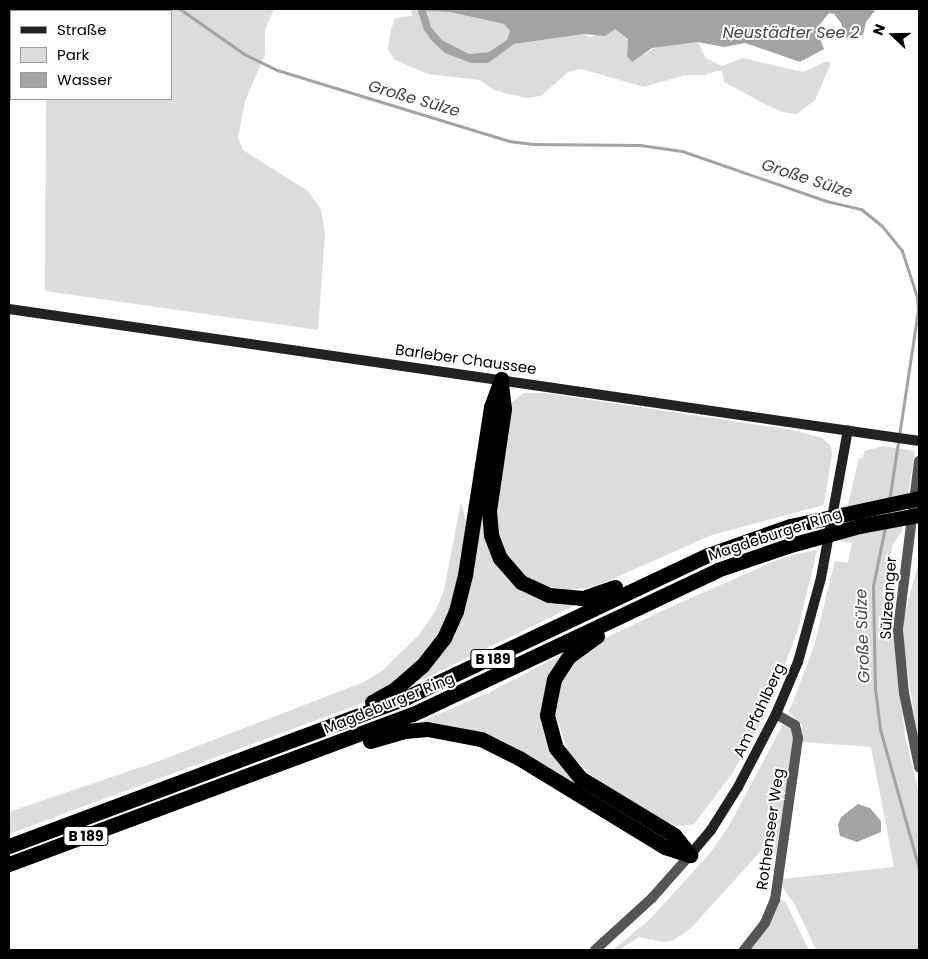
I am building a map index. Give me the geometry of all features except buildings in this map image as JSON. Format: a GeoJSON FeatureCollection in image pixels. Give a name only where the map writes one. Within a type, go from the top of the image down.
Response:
{"type":"FeatureCollection","features":[{"type":"Feature","properties":{"kind":"highway"},"geometry":{"type":"LineString","coordinates":[[501,379],[504,410],[492,476],[489,520],[493,543],[506,566],[533,589],[570,598],[600,593],[655,569],[668,572]]}},
{"type":"Feature","properties":{"kind":"highway"},"geometry":{"type":"LineString","coordinates":[[312,734],[324,721],[370,702],[401,685],[428,660],[444,638],[461,593],[491,407],[501,379]]}},
{"type":"Feature","properties":{"kind":"highway","name":"Magdeburger Ring"},"geometry":{"type":"LineString","coordinates":[[11,845],[312,734],[468,670],[668,572],[790,526],[919,498]]}},
{"type":"Feature","properties":{"kind":"highway","name":"Magdeburger Ring"},"geometry":{"type":"LineString","coordinates":[[10,864],[312,753],[457,694],[642,603],[717,570],[786,546],[858,526],[919,515]]}},
{"type":"Feature","properties":{"kind":"highway"},"geometry":{"type":"LineString","coordinates":[[642,603],[632,616],[584,643],[563,663],[548,698],[548,722],[556,748],[580,778],[674,835],[690,856]]}},
{"type":"Feature","properties":{"kind":"highway"},"geometry":{"type":"LineString","coordinates":[[312,753],[324,758],[380,737],[416,730],[471,736],[519,758],[665,847],[690,856]]}},
{"type":"Feature","properties":{"kind":"street","name":"Barleber Chaussee"},"geometry":{"type":"LineString","coordinates":[[9,309],[919,441]]}},
{"type":"Feature","properties":{"kind":"street","name":"Am Pfahlberg"},"geometry":{"type":"LineString","coordinates":[[594,950],[652,898],[690,856],[738,787],[776,714],[798,662],[812,613],[848,430]]}},
{"type":"Feature","properties":{"kind":"street","name":"Sülzeanger"},"geometry":{"type":"LineString","coordinates":[[919,461],[898,630],[904,693],[919,767]]}},
{"type":"Feature","properties":{"kind":"street","name":"Rothenseer Weg"},"geometry":{"type":"LineString","coordinates":[[744,950],[765,922],[775,900],[798,738],[794,724],[776,714]]}},
{"type":"Feature","properties":{"kind":"green space"},"geometry":{"type":"Polygon","coordinates":[[[9,9],[274,9],[265,30],[265,55],[245,101],[238,138],[243,150],[308,191],[321,210],[325,233],[318,330],[45,291],[46,100],[172,100],[172,10],[10,10],[9,286],[9,9]]]}},
{"type":"Feature","properties":{"kind":"green space"},"geometry":{"type":"Polygon","coordinates":[[[411,9],[417,9],[424,30],[471,63],[514,44],[584,34],[590,37],[615,29],[628,39],[627,56],[643,55],[658,47],[698,42],[706,58],[722,66],[743,58],[803,72],[827,61],[831,63],[815,100],[797,114],[782,112],[724,82],[722,71],[704,75],[685,75],[644,87],[581,69],[568,72],[541,96],[525,98],[494,90],[480,80],[428,74],[395,60],[388,50],[390,33],[395,18],[412,16],[411,9]]]}},
{"type":"Feature","properties":{"kind":"green space"},"geometry":{"type":"Polygon","coordinates":[[[426,11],[450,12],[504,24],[510,31],[507,41],[489,52],[469,54],[442,40],[431,27],[426,11]]]}},
{"type":"Feature","properties":{"kind":"green space"},"geometry":{"type":"Polygon","coordinates":[[[524,393],[545,393],[792,430],[822,438],[831,446],[832,454],[824,505],[712,535],[594,587],[569,590],[544,586],[521,572],[508,557],[499,539],[495,515],[512,402],[524,393]]]}},
{"type":"Feature","properties":{"kind":"green space"},"geometry":{"type":"Polygon","coordinates":[[[883,446],[915,451],[902,531],[892,546],[890,565],[896,581],[895,598],[884,606],[884,632],[894,639],[905,736],[919,792],[919,950],[816,950],[794,903],[784,890],[781,879],[894,867],[871,747],[803,742],[802,725],[789,712],[814,646],[835,561],[848,563],[852,543],[839,541],[859,458],[862,458],[865,451],[883,446]]]}},
{"type":"Feature","properties":{"kind":"green space"},"geometry":{"type":"Polygon","coordinates":[[[487,477],[497,562],[578,604],[409,686],[446,642],[487,477]]]}},
{"type":"Feature","properties":{"kind":"green space"},"geometry":{"type":"Polygon","coordinates":[[[461,502],[468,529],[453,610],[420,663],[368,701],[9,834],[9,812],[156,762],[364,682],[382,671],[419,635],[436,610],[444,590],[461,502]]]}},
{"type":"Feature","properties":{"kind":"green space"},"geometry":{"type":"Polygon","coordinates":[[[817,550],[798,630],[764,718],[732,774],[694,824],[679,826],[666,822],[598,781],[568,753],[556,715],[561,679],[572,662],[601,640],[675,605],[784,557],[817,550]]]}},
{"type":"Feature","properties":{"kind":"green space"},"geometry":{"type":"Polygon","coordinates":[[[919,560],[919,747],[903,642],[904,616],[919,560]]]}},
{"type":"Feature","properties":{"kind":"green space"},"geometry":{"type":"Polygon","coordinates":[[[561,655],[553,669],[556,759],[566,772],[606,801],[533,760],[420,722],[488,693],[561,655]]]}},
{"type":"Feature","properties":{"kind":"green space"},"geometry":{"type":"Polygon","coordinates":[[[783,724],[790,727],[794,735],[776,854],[761,851],[691,928],[674,940],[664,942],[639,937],[619,950],[613,950],[651,918],[711,852],[730,824],[783,724]]]}},
{"type":"Feature","properties":{"kind":"green space"},"geometry":{"type":"Polygon","coordinates":[[[779,898],[786,903],[809,950],[749,950],[779,898]]]}},
{"type":"Feature","properties":{"kind":"water","name":"Neustädter See 2"},"geometry":{"type":"Polygon","coordinates":[[[417,9],[876,9],[866,22],[863,35],[853,38],[845,37],[841,23],[834,14],[829,13],[816,29],[824,49],[800,62],[745,43],[724,47],[698,42],[652,48],[632,62],[627,56],[628,39],[615,29],[605,36],[584,34],[514,44],[488,63],[471,63],[445,53],[432,41],[424,30],[417,9]],[[426,11],[431,27],[442,40],[469,54],[489,52],[507,40],[510,31],[504,24],[450,12],[426,11]]]}},
{"type":"Feature","properties":{"kind":"water"},"geometry":{"type":"Polygon","coordinates":[[[858,804],[870,808],[881,821],[881,832],[857,842],[840,836],[838,825],[841,817],[858,804]]]}},
{"type":"Feature","properties":{"kind":"waterway","name":"Große Sülze"},"geometry":{"type":"LineString","coordinates":[[180,9],[244,54],[277,70],[509,141],[533,144],[640,145],[682,151],[826,201],[861,209],[882,226],[902,251],[917,297],[918,310],[889,501]]}},
{"type":"Feature","properties":{"kind":"waterway","name":"Große Sülze"},"geometry":{"type":"LineString","coordinates":[[885,527],[873,586],[875,688],[880,729],[919,869]]}}]}
